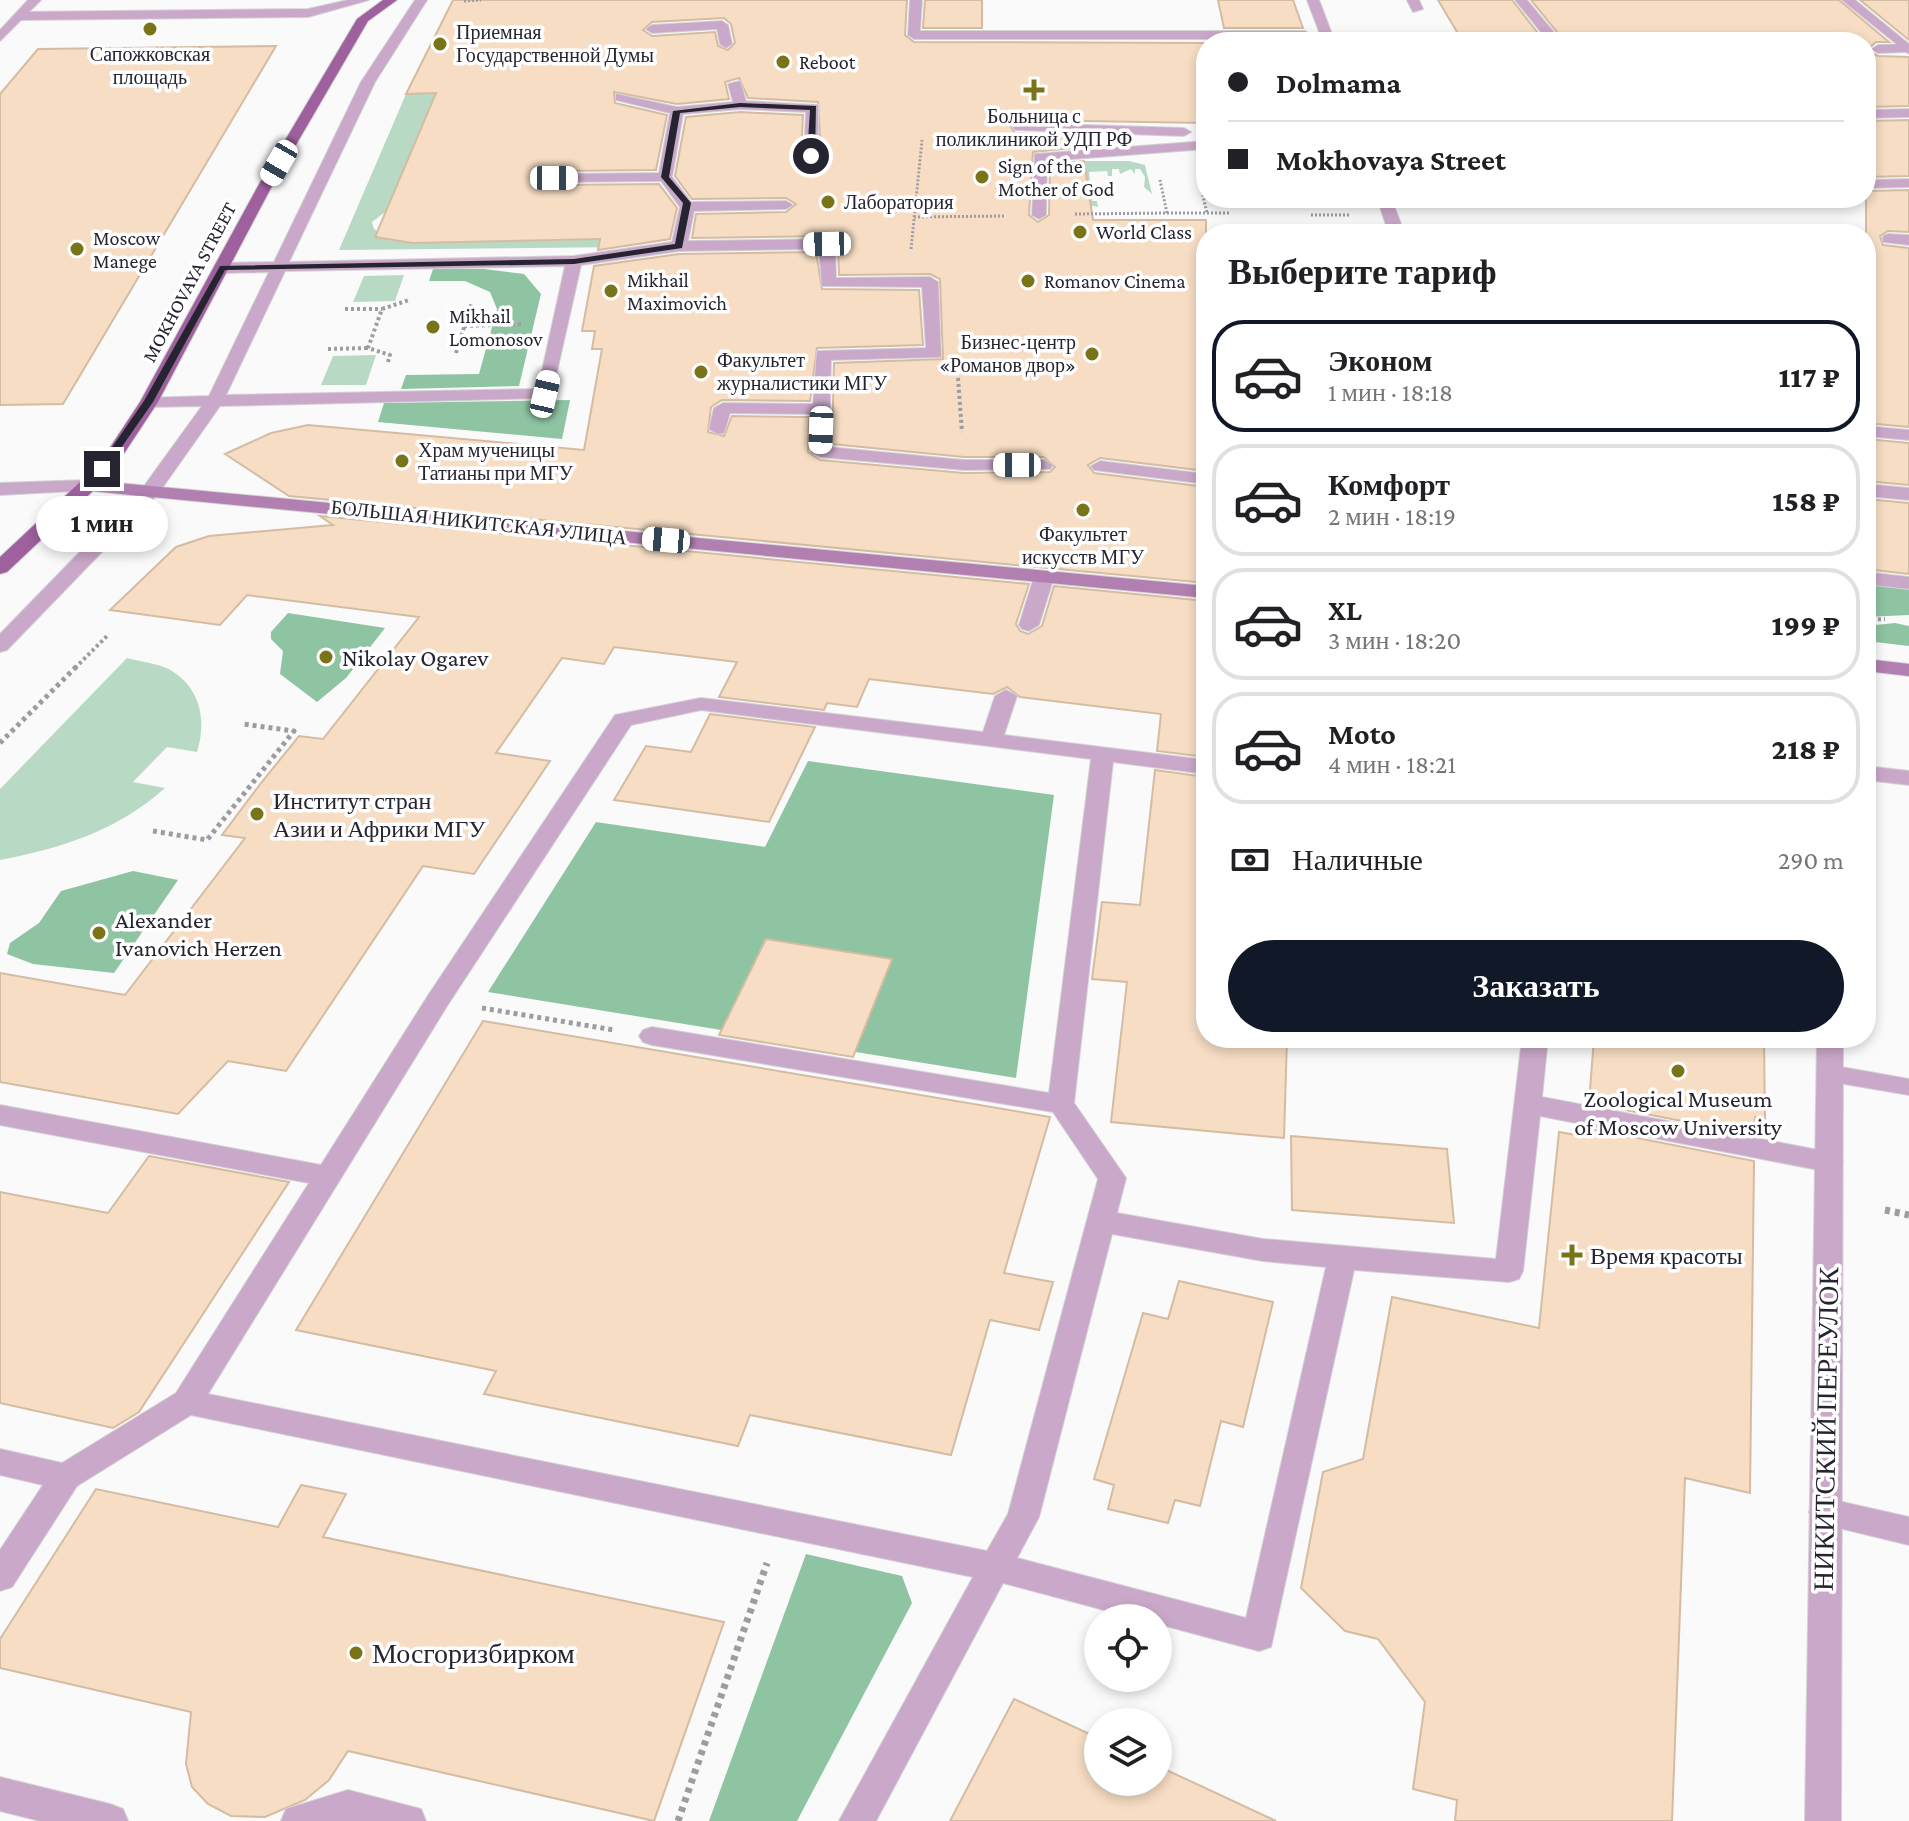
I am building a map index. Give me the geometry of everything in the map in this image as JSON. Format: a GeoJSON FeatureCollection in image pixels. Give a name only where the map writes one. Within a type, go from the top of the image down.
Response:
{"type":"FeatureCollection","features":[{"type":"Feature","properties":{"kind":"main road","name":"MOKHOVAYA STREET"},"geometry":{"type":"LineString","coordinates":[[0,568],[87,486],[116,452],[149,402],[265,186],[363,19],[391,0]]}},
{"type":"Feature","properties":{"kind":"street"},"geometry":{"type":"LineString","coordinates":[[0,37],[35,0]]}},
{"type":"Feature","properties":{"kind":"street"},"geometry":{"type":"LineString","coordinates":[[20,16],[308,13],[363,0]]}},
{"type":"Feature","properties":{"kind":"street"},"geometry":{"type":"LineString","coordinates":[[0,646],[151,490],[216,399],[368,82],[421,0]]}},
{"type":"Feature","properties":{"kind":"street"},"geometry":{"type":"LineString","coordinates":[[916,0],[914,35],[1196,37]]}},
{"type":"Feature","properties":{"kind":"street"},"geometry":{"type":"LineString","coordinates":[[1313,0],[1325,32]]}},
{"type":"Feature","properties":{"kind":"street"},"geometry":{"type":"LineString","coordinates":[[1521,0],[1548,32]]}},
{"type":"Feature","properties":{"kind":"street"},"geometry":{"type":"LineString","coordinates":[[1848,0],[1908,49]]}},
{"type":"Feature","properties":{"kind":"street"},"geometry":{"type":"LineString","coordinates":[[652,29],[722,25],[726,44]]}},
{"type":"Feature","properties":{"kind":"street"},"geometry":{"type":"LineString","coordinates":[[1878,49],[1908,49]]}},
{"type":"Feature","properties":{"kind":"street"},"geometry":{"type":"LineString","coordinates":[[735,84],[740,105]]}},
{"type":"Feature","properties":{"kind":"street"},"geometry":{"type":"LineString","coordinates":[[621,97],[677,111],[740,105],[813,108],[811,156]]}},
{"type":"Feature","properties":{"kind":"street"},"geometry":{"type":"LineString","coordinates":[[677,111],[665,177],[687,207],[679,246]]}},
{"type":"Feature","properties":{"kind":"street"},"geometry":{"type":"LineString","coordinates":[[1876,114],[1909,113]]}},
{"type":"Feature","properties":{"kind":"street"},"geometry":{"type":"LineString","coordinates":[[1020,127],[1196,132]]}},
{"type":"Feature","properties":{"kind":"street"},"geometry":{"type":"LineString","coordinates":[[1039,215],[1040,157],[1196,146]]}},
{"type":"Feature","properties":{"kind":"street"},"geometry":{"type":"LineString","coordinates":[[554,178],[665,177]]}},
{"type":"Feature","properties":{"kind":"street"},"geometry":{"type":"LineString","coordinates":[[1876,184],[1909,183]]}},
{"type":"Feature","properties":{"kind":"street"},"geometry":{"type":"LineString","coordinates":[[687,207],[786,205]]}},
{"type":"Feature","properties":{"kind":"street"},"geometry":{"type":"LineString","coordinates":[[1888,239],[1909,240]]}},
{"type":"Feature","properties":{"kind":"street"},"geometry":{"type":"LineString","coordinates":[[223,268],[574,261],[679,246],[827,244],[828,283],[930,282],[935,353],[823,355],[820,452],[964,465],[1044,465]]}},
{"type":"Feature","properties":{"kind":"street"},"geometry":{"type":"LineString","coordinates":[[149,402],[545,394],[574,261]]}},
{"type":"Feature","properties":{"kind":"street"},"geometry":{"type":"LineString","coordinates":[[718,429],[723,408],[821,409]]}},
{"type":"Feature","properties":{"kind":"street"},"geometry":{"type":"LineString","coordinates":[[1876,432],[1909,435]]}},
{"type":"Feature","properties":{"kind":"street"},"geometry":{"type":"LineString","coordinates":[[1100,466],[1196,478]]}},
{"type":"Feature","properties":{"kind":"street"},"geometry":{"type":"LineString","coordinates":[[0,489],[87,486]]}},
{"type":"Feature","properties":{"kind":"street","name":"БОЛЬШАЯ НИКИТСКАЯ УЛИЦА"},"geometry":{"type":"LineString","coordinates":[[87,486],[1196,591]]}},
{"type":"Feature","properties":{"kind":"street"},"geometry":{"type":"LineString","coordinates":[[1876,491],[1909,494]]}},
{"type":"Feature","properties":{"kind":"street"},"geometry":{"type":"LineString","coordinates":[[1029,625],[1044,577]]}},
{"type":"Feature","properties":{"kind":"street"},"geometry":{"type":"LineString","coordinates":[[1876,579],[1909,583]]}},
{"type":"Feature","properties":{"kind":"street"},"geometry":{"type":"LineString","coordinates":[[1876,666],[1909,670]]}},
{"type":"Feature","properties":{"kind":"street"},"geometry":{"type":"LineString","coordinates":[[991,740],[1006,696]]}},
{"type":"Feature","properties":{"kind":"street"},"geometry":{"type":"LineString","coordinates":[[0,1577],[66,1477],[187,1402],[438,1000],[623,720],[701,704],[1196,766]]}},
{"type":"Feature","properties":{"kind":"street"},"geometry":{"type":"LineString","coordinates":[[857,1821],[1023,1517],[1112,1178],[1061,1104],[1103,754]]}},
{"type":"Feature","properties":{"kind":"street"},"geometry":{"type":"LineString","coordinates":[[1876,774],[1909,778]]}},
{"type":"Feature","properties":{"kind":"street"},"geometry":{"type":"LineString","coordinates":[[652,1036],[1061,1104]]}},
{"type":"Feature","properties":{"kind":"street"},"geometry":{"type":"LineString","coordinates":[[1100,1221],[1263,1250],[1509,1271],[1534,1048]]}},
{"type":"Feature","properties":{"kind":"street","name":"НИКИТСКИЙ ПЕРЕУЛОК"},"geometry":{"type":"LineString","coordinates":[[1823,1821],[1830,1048]]}},
{"type":"Feature","properties":{"kind":"street"},"geometry":{"type":"LineString","coordinates":[[1830,1074],[1904,1087]]}},
{"type":"Feature","properties":{"kind":"street"},"geometry":{"type":"LineString","coordinates":[[1528,1104],[1829,1162]]}},
{"type":"Feature","properties":{"kind":"street"},"geometry":{"type":"LineString","coordinates":[[0,1115],[330,1177]]}},
{"type":"Feature","properties":{"kind":"street"},"geometry":{"type":"LineString","coordinates":[[187,1402],[995,1567],[1259,1636],[1342,1258]]}},
{"type":"Feature","properties":{"kind":"street"},"geometry":{"type":"LineString","coordinates":[[0,1462],[66,1477]]}},
{"type":"Feature","properties":{"kind":"street"},"geometry":{"type":"LineString","coordinates":[[1825,1512],[1909,1531]]}},
{"type":"Feature","properties":{"kind":"street"},"geometry":{"type":"LineString","coordinates":[[0,1794],[110,1821]]}},
{"type":"Feature","properties":{"kind":"street"},"geometry":{"type":"LineString","coordinates":[[299,1821],[348,1807],[408,1821]]}},
{"type":"Feature","properties":{"kind":"path"},"geometry":{"type":"LineString","coordinates":[[464,1],[481,0]]}},
{"type":"Feature","properties":{"kind":"path"},"geometry":{"type":"LineString","coordinates":[[908,282],[922,140]]}},
{"type":"Feature","properties":{"kind":"path"},"geometry":{"type":"LineString","coordinates":[[1206,208],[1207,213]]}},
{"type":"Feature","properties":{"kind":"path"},"geometry":{"type":"LineString","coordinates":[[1167,213],[1231,213]]}},
{"type":"Feature","properties":{"kind":"path"},"geometry":{"type":"LineString","coordinates":[[1311,215],[1349,215]]}},
{"type":"Feature","properties":{"kind":"path"},"geometry":{"type":"LineString","coordinates":[[345,309],[382,309],[409,301],[422,264]]}},
{"type":"Feature","properties":{"kind":"path"},"geometry":{"type":"LineString","coordinates":[[456,353],[472,302]]}},
{"type":"Feature","properties":{"kind":"path"},"geometry":{"type":"LineString","coordinates":[[368,348],[382,309]]}},
{"type":"Feature","properties":{"kind":"path"},"geometry":{"type":"LineString","coordinates":[[464,326],[560,324]]}},
{"type":"Feature","properties":{"kind":"path"},"geometry":{"type":"LineString","coordinates":[[328,349],[368,348],[390,355],[376,397]]}},
{"type":"Feature","properties":{"kind":"path"},"geometry":{"type":"LineString","coordinates":[[0,743],[109,634]]}},
{"type":"Feature","properties":{"kind":"path"},"geometry":{"type":"LineString","coordinates":[[153,831],[207,840],[294,731],[243,724]]}},
{"type":"Feature","properties":{"kind":"path"},"geometry":{"type":"LineString","coordinates":[[253,782],[261,783]]}},
{"type":"Feature","properties":{"kind":"path"},"geometry":{"type":"LineString","coordinates":[[438,1000],[652,1036]]}},
{"type":"Feature","properties":{"kind":"path"},"geometry":{"type":"LineString","coordinates":[[1885,1210],[1909,1215]]}},
{"type":"Feature","properties":{"kind":"path"},"geometry":{"type":"LineString","coordinates":[[678,1821],[781,1524]]}},
{"type":"Feature","properties":{"kind":"green space"},"geometry":{"type":"Polygon","coordinates":[[[436,93],[390,203],[397,203],[372,222],[374,229],[393,240],[412,243],[623,239],[621,247],[339,250],[406,94],[436,93]]]}},
{"type":"Feature","properties":{"kind":"green space"},"geometry":{"type":"Polygon","coordinates":[[[1072,161],[1129,161],[1145,165],[1152,194],[1144,187],[1145,177],[1140,169],[1135,169],[1135,174],[1131,169],[1120,174],[1119,169],[1112,169],[1112,176],[1108,176],[1107,171],[1089,172],[1092,201],[1097,201],[1098,207],[1052,197],[1056,165],[1072,161]]]}},
{"type":"Feature","properties":{"kind":"green space"},"geometry":{"type":"Polygon","coordinates":[[[433,269],[484,269],[524,274],[541,294],[519,386],[401,389],[406,375],[479,374],[497,309],[490,292],[465,281],[429,281],[433,269]]]}},
{"type":"Feature","properties":{"kind":"green space"},"geometry":{"type":"Polygon","coordinates":[[[404,275],[395,301],[353,302],[364,276],[404,275]]]}},
{"type":"Feature","properties":{"kind":"green space"},"geometry":{"type":"Polygon","coordinates":[[[376,355],[366,385],[321,385],[333,356],[376,355]]]}},
{"type":"Feature","properties":{"kind":"green space"},"geometry":{"type":"Polygon","coordinates":[[[570,400],[562,439],[378,422],[384,403],[570,400]]]}},
{"type":"Feature","properties":{"kind":"green space"},"geometry":{"type":"Polygon","coordinates":[[[1876,584],[1909,587],[1909,615],[1876,617],[1876,584]]]}},
{"type":"Feature","properties":{"kind":"green space"},"geometry":{"type":"Polygon","coordinates":[[[288,613],[385,628],[346,678],[317,702],[280,674],[283,651],[271,639],[271,632],[288,613]]]}},
{"type":"Feature","properties":{"kind":"green space"},"geometry":{"type":"Polygon","coordinates":[[[1895,623],[1909,626],[1909,646],[1876,642],[1876,625],[1895,623]]]}},
{"type":"Feature","properties":{"kind":"green space"},"geometry":{"type":"Polygon","coordinates":[[[127,658],[170,670],[191,689],[201,719],[197,752],[167,747],[133,782],[165,788],[108,827],[45,850],[0,860],[0,789],[127,658]]]}},
{"type":"Feature","properties":{"kind":"green space"},"geometry":{"type":"Polygon","coordinates":[[[808,761],[1054,795],[1016,1078],[488,992],[596,822],[765,847],[808,761]],[[765,939],[739,995],[869,1017],[892,959],[765,939]]]}},
{"type":"Feature","properties":{"kind":"green space"},"geometry":{"type":"Polygon","coordinates":[[[133,871],[178,880],[114,973],[33,964],[7,954],[10,943],[39,923],[61,891],[133,871]]]}},
{"type":"Feature","properties":{"kind":"green space"},"geometry":{"type":"Polygon","coordinates":[[[806,1554],[902,1576],[912,1603],[797,1821],[709,1821],[806,1554]]]}},
{"type":"Feature","properties":{"kind":"building"},"geometry":{"type":"Polygon","coordinates":[[[453,0],[907,0],[905,35],[914,42],[1196,43],[1196,123],[1020,120],[1010,126],[1015,133],[1080,135],[1082,147],[1033,152],[1029,215],[1038,222],[1049,215],[1050,164],[1084,161],[1093,220],[1206,220],[1206,224],[1196,224],[1196,470],[1100,458],[1088,465],[1094,473],[1196,486],[1196,582],[289,496],[225,454],[271,433],[308,425],[584,450],[602,349],[592,349],[595,331],[582,331],[594,266],[679,254],[816,252],[822,289],[919,290],[923,345],[817,348],[810,401],[722,400],[711,407],[708,432],[724,436],[732,416],[809,417],[808,452],[820,460],[964,473],[1050,472],[1055,467],[1044,457],[964,457],[832,444],[834,363],[943,359],[940,279],[930,274],[839,275],[838,244],[827,236],[692,238],[696,214],[786,212],[796,204],[786,198],[692,199],[675,176],[686,117],[740,112],[803,115],[801,156],[812,163],[821,156],[818,102],[748,98],[739,78],[725,82],[729,99],[677,104],[614,92],[615,103],[667,115],[656,170],[554,171],[544,179],[554,185],[659,184],[677,208],[670,239],[598,250],[600,239],[412,243],[375,237],[436,93],[406,94],[453,0]],[[724,18],[652,22],[643,30],[652,36],[715,32],[718,46],[728,50],[735,43],[731,24],[724,18]]]}},
{"type":"Feature","properties":{"kind":"building"},"geometry":{"type":"Polygon","coordinates":[[[925,0],[982,0],[982,28],[923,28],[925,0]]]}},
{"type":"Feature","properties":{"kind":"building"},"geometry":{"type":"Polygon","coordinates":[[[1218,0],[1293,0],[1303,28],[1224,28],[1218,0]]]}},
{"type":"Feature","properties":{"kind":"building"},"geometry":{"type":"Polygon","coordinates":[[[1438,0],[1512,0],[1537,32],[1457,32],[1438,0]]]}},
{"type":"Feature","properties":{"kind":"building"},"geometry":{"type":"Polygon","coordinates":[[[1531,0],[1839,0],[1889,42],[1876,42],[1876,32],[1557,32],[1531,0]]]}},
{"type":"Feature","properties":{"kind":"building"},"geometry":{"type":"Polygon","coordinates":[[[1860,0],[1909,0],[1909,40],[1860,0]]]}},
{"type":"Feature","properties":{"kind":"building","name":"Moscow Manege"},"geometry":{"type":"Polygon","coordinates":[[[276,46],[63,404],[0,405],[0,94],[38,49],[276,46]]]}},
{"type":"Feature","properties":{"kind":"building"},"geometry":{"type":"Polygon","coordinates":[[[1876,55],[1909,57],[1909,106],[1876,107],[1876,55]]]}},
{"type":"Feature","properties":{"kind":"building"},"geometry":{"type":"Polygon","coordinates":[[[1909,120],[1909,176],[1876,177],[1876,121],[1909,120]]]}},
{"type":"Feature","properties":{"kind":"building"},"geometry":{"type":"Polygon","coordinates":[[[1909,190],[1909,232],[1888,231],[1880,236],[1883,245],[1909,248],[1909,427],[1876,424],[1876,224],[1866,224],[1866,208],[1876,208],[1876,191],[1909,190]]]}},
{"type":"Feature","properties":{"kind":"building"},"geometry":{"type":"Polygon","coordinates":[[[1876,440],[1909,443],[1909,485],[1876,482],[1876,440]]]}},
{"type":"Feature","properties":{"kind":"building"},"geometry":{"type":"Polygon","coordinates":[[[1876,500],[1909,503],[1909,574],[1876,570],[1876,500]]]}},
{"type":"Feature","properties":{"kind":"building"},"geometry":{"type":"Polygon","coordinates":[[[320,516],[1029,584],[1016,624],[1020,631],[1028,634],[1042,626],[1054,586],[1196,600],[1196,756],[1157,751],[1161,714],[1020,697],[1007,687],[993,694],[869,679],[857,707],[827,703],[824,710],[719,697],[737,662],[614,647],[604,664],[562,658],[496,753],[550,761],[474,874],[423,866],[286,1071],[228,1061],[178,1114],[0,1082],[0,973],[125,995],[245,838],[222,835],[261,783],[299,736],[323,739],[419,617],[247,595],[220,625],[110,610],[176,547],[209,536],[333,525],[320,516]]]}},
{"type":"Feature","properties":{"kind":"building"},"geometry":{"type":"Polygon","coordinates":[[[710,714],[815,727],[769,822],[614,800],[646,746],[691,752],[710,714]]]}},
{"type":"Feature","properties":{"kind":"building"},"geometry":{"type":"Polygon","coordinates":[[[1155,770],[1196,776],[1196,1048],[1287,1048],[1284,1138],[1111,1122],[1127,982],[1092,979],[1102,902],[1140,905],[1155,770]]]}},
{"type":"Feature","properties":{"kind":"building"},"geometry":{"type":"Polygon","coordinates":[[[766,939],[892,959],[853,1057],[719,1035],[766,939]]]}},
{"type":"Feature","properties":{"kind":"building"},"geometry":{"type":"Polygon","coordinates":[[[483,1021],[1050,1117],[1004,1273],[1053,1282],[1039,1330],[990,1320],[951,1455],[750,1415],[738,1446],[484,1394],[496,1371],[296,1330],[483,1021]]]}},
{"type":"Feature","properties":{"kind":"building","name":"Zoological Museum of Moscow University"},"geometry":{"type":"Polygon","coordinates":[[[1593,1048],[1764,1048],[1765,1119],[1755,1117],[1754,1135],[1589,1103],[1593,1048]]]}},
{"type":"Feature","properties":{"kind":"building"},"geometry":{"type":"Polygon","coordinates":[[[1587,1128],[1754,1161],[1750,1493],[1685,1478],[1672,1821],[1455,1821],[1457,1800],[1413,1789],[1425,1702],[1378,1639],[1345,1631],[1301,1588],[1323,1472],[1363,1459],[1392,1297],[1539,1328],[1559,1132],[1587,1137],[1587,1128]]]}},
{"type":"Feature","properties":{"kind":"building"},"geometry":{"type":"Polygon","coordinates":[[[1291,1136],[1447,1149],[1454,1223],[1292,1210],[1291,1136]]]}},
{"type":"Feature","properties":{"kind":"building"},"geometry":{"type":"Polygon","coordinates":[[[149,1156],[289,1182],[139,1412],[113,1428],[0,1403],[0,1192],[108,1213],[149,1156]]]}},
{"type":"Feature","properties":{"kind":"building"},"geometry":{"type":"Polygon","coordinates":[[[1179,1281],[1273,1302],[1243,1427],[1221,1421],[1200,1506],[1175,1500],[1168,1523],[1108,1509],[1114,1485],[1094,1479],[1143,1313],[1168,1319],[1179,1281]]]}},
{"type":"Feature","properties":{"kind":"building","name":"Мосгоризбирком"},"geometry":{"type":"Polygon","coordinates":[[[301,1485],[346,1494],[323,1537],[724,1622],[654,1821],[348,1751],[329,1780],[305,1800],[265,1817],[231,1816],[208,1804],[192,1787],[186,1764],[191,1712],[0,1668],[0,1639],[96,1489],[278,1527],[301,1485]]]}},
{"type":"Feature","properties":{"kind":"building"},"geometry":{"type":"Polygon","coordinates":[[[1014,1699],[1084,1732],[1084,1796],[1172,1796],[1172,1773],[1276,1821],[950,1821],[1014,1699]]]}},
{"type":"Feature","properties":{"kind":"place","name":"Сапожковская площадь"},"geometry":{"type":"Point","coordinates":[150,29]}},
{"type":"Feature","properties":{"kind":"place","name":"Приемная Государственной Думы"},"geometry":{"type":"Point","coordinates":[440,44]}},
{"type":"Feature","properties":{"kind":"place","name":"Reboot"},"geometry":{"type":"Point","coordinates":[783,62]}},
{"type":"Feature","properties":{"kind":"place","name":"Больница с поликлиникой УДП РФ"},"geometry":{"type":"Point","coordinates":[1034,90]}},
{"type":"Feature","properties":{"kind":"place","name":"Sign of the Mother of God"},"geometry":{"type":"Point","coordinates":[982,177]}},
{"type":"Feature","properties":{"kind":"place","name":"Лаборатория"},"geometry":{"type":"Point","coordinates":[828,202]}},
{"type":"Feature","properties":{"kind":"place","name":"World Class"},"geometry":{"type":"Point","coordinates":[1080,232]}},
{"type":"Feature","properties":{"kind":"place","name":"Moscow Manege"},"geometry":{"type":"Point","coordinates":[77,249]}},
{"type":"Feature","properties":{"kind":"place","name":"Romanov Cinema"},"geometry":{"type":"Point","coordinates":[1028,281]}},
{"type":"Feature","properties":{"kind":"place","name":"Mikhail Maximovich"},"geometry":{"type":"Point","coordinates":[611,291]}},
{"type":"Feature","properties":{"kind":"place","name":"Mikhail Lomonosov"},"geometry":{"type":"Point","coordinates":[433,327]}},
{"type":"Feature","properties":{"kind":"place","name":"Бизнес-центр «Романов двор»"},"geometry":{"type":"Point","coordinates":[1092,354]}},
{"type":"Feature","properties":{"kind":"place","name":"Факультет журналистики МГУ"},"geometry":{"type":"Point","coordinates":[701,372]}},
{"type":"Feature","properties":{"kind":"place","name":"Храм мученицы Татианы при МГУ"},"geometry":{"type":"Point","coordinates":[402,461]}},
{"type":"Feature","properties":{"kind":"place","name":"Факультет искусств МГУ"},"geometry":{"type":"Point","coordinates":[1083,510]}},
{"type":"Feature","properties":{"kind":"place","name":"Nikolay Ogarev"},"geometry":{"type":"Point","coordinates":[326,657]}},
{"type":"Feature","properties":{"kind":"place","name":"Институт стран Азии и Африки МГУ"},"geometry":{"type":"Point","coordinates":[257,814]}},
{"type":"Feature","properties":{"kind":"place","name":"Alexander Ivanovich Herzen"},"geometry":{"type":"Point","coordinates":[99,933]}},
{"type":"Feature","properties":{"kind":"place","name":"Zoological Museum of Moscow University"},"geometry":{"type":"Point","coordinates":[1678,1071]}},
{"type":"Feature","properties":{"kind":"place","name":"Время красоты"},"geometry":{"type":"Point","coordinates":[1572,1255]}},
{"type":"Feature","properties":{"kind":"place","name":"Мосгоризбирком"},"geometry":{"type":"Point","coordinates":[356,1653]}},
{"type":"Feature","properties":{"kind":"route"},"geometry":{"type":"LineString","coordinates":[[102,469],[149,402],[223,268],[574,261],[679,246],[687,203],[665,177],[677,111],[740,105],[813,108],[811,156]]}}]}
